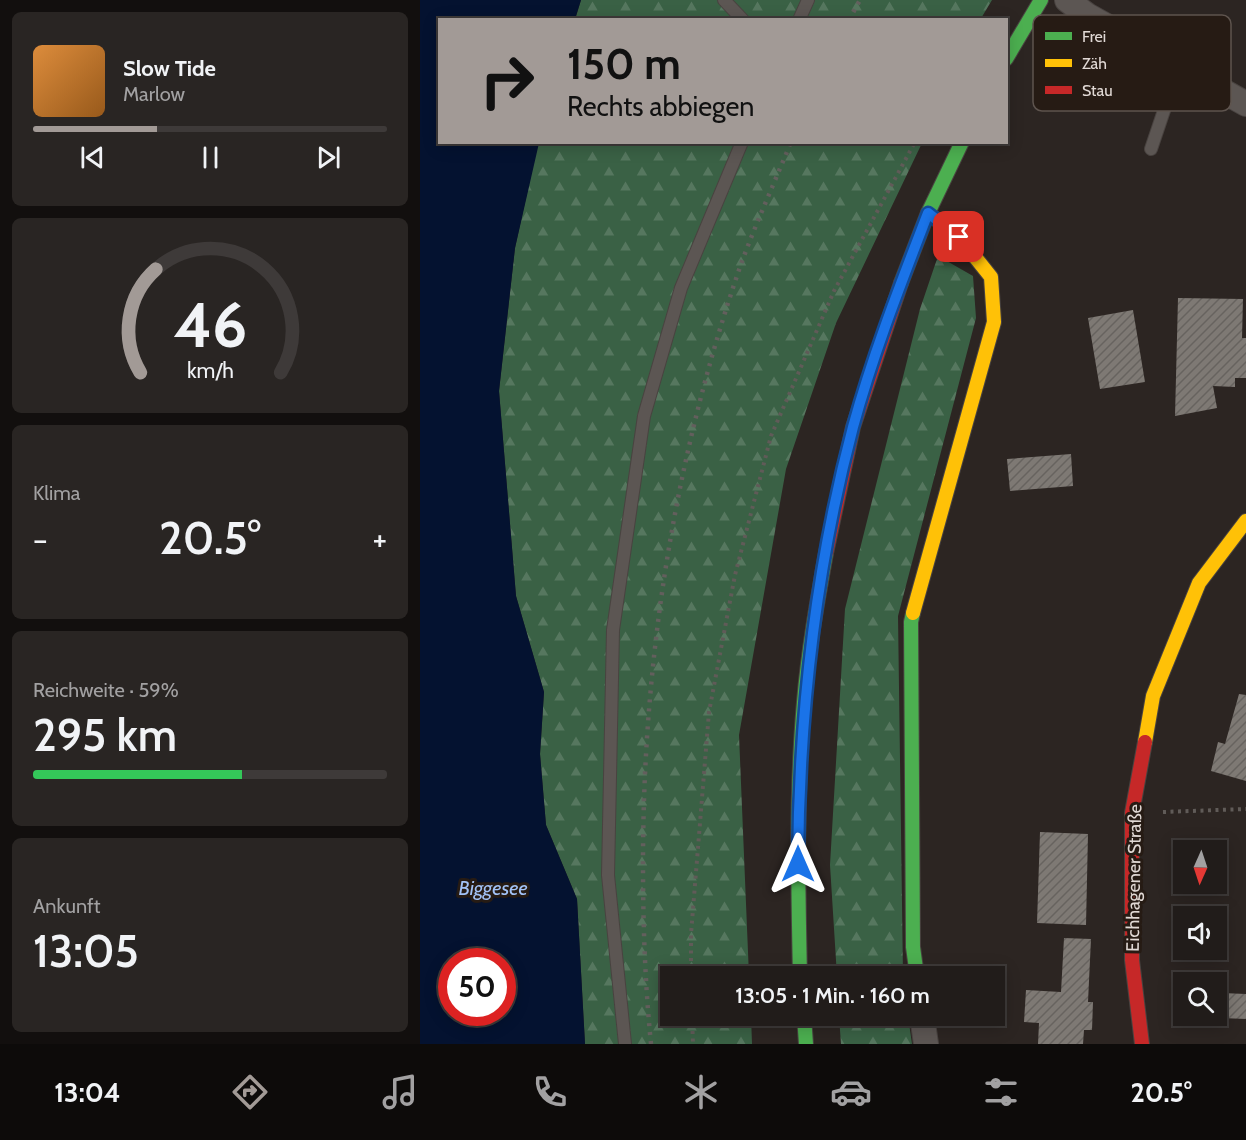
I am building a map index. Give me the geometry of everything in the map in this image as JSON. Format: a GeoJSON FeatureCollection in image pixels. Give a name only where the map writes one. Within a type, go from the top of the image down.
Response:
{"type":"FeatureCollection","features":[{"type":"Feature","properties":{"kind":"street"},"geometry":{"type":"LineString","coordinates":[[1008,56],[1041,0]]}},
{"type":"Feature","properties":{"kind":"street"},"geometry":{"type":"LineString","coordinates":[[1067,0],[1087,15]]}},
{"type":"Feature","properties":{"kind":"street"},"geometry":{"type":"LineString","coordinates":[[1231,95],[1246,104]]}},
{"type":"Feature","properties":{"kind":"street"},"geometry":{"type":"LineString","coordinates":[[800,966],[799,795],[804,702],[819,587],[829,533],[853,427],[891,308],[928,213],[961,144]]}},
{"type":"Feature","properties":{"kind":"street"},"geometry":{"type":"LineString","coordinates":[[916,966],[913,947],[911,622],[994,322],[991,277],[959,237],[928,213]]}},
{"type":"Feature","properties":{"kind":"street","name":"Eichhagener Straße"},"geometry":{"type":"LineString","coordinates":[[1142,1044],[1132,960],[1132,813],[1153,696],[1199,583],[1246,521]]}},
{"type":"Feature","properties":{"kind":"street"},"geometry":{"type":"LineString","coordinates":[[805,1026],[806,1044]]}},
{"type":"Feature","properties":{"kind":"street"},"geometry":{"type":"LineString","coordinates":[[923,1026],[926,1044]]}},
{"type":"Feature","properties":{"kind":"lane"},"geometry":{"type":"LineString","coordinates":[[724,0],[741,18]]}},
{"type":"Feature","properties":{"kind":"lane"},"geometry":{"type":"LineString","coordinates":[[800,18],[808,0]]}},
{"type":"Feature","properties":{"kind":"lane"},"geometry":{"type":"LineString","coordinates":[[1150,149],[1163,111]]}},
{"type":"Feature","properties":{"kind":"lane"},"geometry":{"type":"LineString","coordinates":[[625,1044],[608,876],[613,630],[644,416],[681,288],[741,144]]}},
{"type":"Feature","properties":{"kind":"path"},"geometry":{"type":"LineString","coordinates":[[691,966],[691,934],[709,712],[735,574],[771,436],[834,291],[914,144]]}},
{"type":"Feature","properties":{"kind":"path"},"geometry":{"type":"LineString","coordinates":[[1132,813],[1246,809]]}},
{"type":"Feature","properties":{"kind":"path"},"geometry":{"type":"LineString","coordinates":[[692,1026],[693,1044]]}},
{"type":"Feature","properties":{"kind":"green space"},"geometry":{"type":"Polygon","coordinates":[[[581,0],[992,0],[981,18],[576,18],[581,0]]]}},
{"type":"Feature","properties":{"kind":"green space"},"geometry":{"type":"Polygon","coordinates":[[[538,144],[922,144],[836,323],[786,469],[739,735],[749,966],[660,966],[660,1026],[751,1026],[752,1044],[585,1044],[577,899],[546,825],[540,754],[544,692],[516,596],[499,391],[515,248],[538,144]]]}},
{"type":"Feature","properties":{"kind":"green space"},"geometry":{"type":"Polygon","coordinates":[[[938,256],[973,276],[976,318],[898,616],[903,966],[836,966],[830,865],[845,609],[920,309],[938,256]]]}},
{"type":"Feature","properties":{"kind":"green space"},"geometry":{"type":"Polygon","coordinates":[[[840,1026],[909,1026],[912,1044],[841,1044],[840,1026]]]}},
{"type":"Feature","properties":{"kind":"water","name":"Biggesee"},"geometry":{"type":"Polygon","coordinates":[[[420,0],[581,0],[575,18],[438,18],[438,144],[539,144],[515,248],[499,391],[516,596],[544,692],[540,754],[546,825],[577,899],[585,1044],[420,1044],[420,0]]]}},
{"type":"Feature","properties":{"kind":"building"},"geometry":{"type":"Polygon","coordinates":[[[1178,298],[1243,299],[1242,338],[1246,338],[1246,378],[1235,378],[1235,387],[1213,386],[1217,408],[1175,416],[1178,298]]]}},
{"type":"Feature","properties":{"kind":"building"},"geometry":{"type":"Polygon","coordinates":[[[1133,310],[1145,382],[1100,389],[1088,318],[1133,310]]]}},
{"type":"Feature","properties":{"kind":"building"},"geometry":{"type":"Polygon","coordinates":[[[1071,454],[1073,486],[1010,491],[1007,459],[1071,454]]]}},
{"type":"Feature","properties":{"kind":"building"},"geometry":{"type":"Polygon","coordinates":[[[1239,694],[1246,695],[1246,781],[1211,771],[1218,742],[1225,744],[1239,694]]]}},
{"type":"Feature","properties":{"kind":"building"},"geometry":{"type":"Polygon","coordinates":[[[1040,832],[1088,834],[1086,925],[1037,923],[1040,832]]]}},
{"type":"Feature","properties":{"kind":"building"},"geometry":{"type":"Polygon","coordinates":[[[1064,938],[1091,939],[1088,1002],[1093,1002],[1092,1030],[1084,1030],[1083,1044],[1038,1044],[1039,1023],[1024,1022],[1026,990],[1061,992],[1064,938]]]}},
{"type":"Feature","properties":{"kind":"building"},"geometry":{"type":"Polygon","coordinates":[[[1227,993],[1246,994],[1246,1019],[1227,1018],[1227,993]]]}},
{"type":"Feature","properties":{"kind":"railway"},"geometry":{"type":"LineString","coordinates":[[850,18],[860,0]]}},
{"type":"Feature","properties":{"kind":"railway"},"geometry":{"type":"LineString","coordinates":[[651,1044],[644,931],[644,787],[656,636],[667,561],[680,487],[717,339],[746,251],[790,144]]}},
{"type":"Feature","properties":{"kind":"traffic: fast"},"geometry":{"type":"LineString","coordinates":[[1008,56],[1041,0]]}},
{"type":"Feature","properties":{"kind":"traffic: fast"},"geometry":{"type":"LineString","coordinates":[[901,283],[928,213],[961,144]]}},
{"type":"Feature","properties":{"kind":"traffic: fast"},"geometry":{"type":"LineString","coordinates":[[800,966],[798,839],[801,736],[810,647],[826,553]]}},
{"type":"Feature","properties":{"kind":"traffic: fast"},"geometry":{"type":"LineString","coordinates":[[913,613],[911,622],[913,947],[916,966]]}},
{"type":"Feature","properties":{"kind":"traffic: fast"},"geometry":{"type":"LineString","coordinates":[[805,1026],[806,1044]]}},
{"type":"Feature","properties":{"kind":"traffic: slow"},"geometry":{"type":"LineString","coordinates":[[913,613],[994,322],[991,277],[959,237],[928,213]]}},
{"type":"Feature","properties":{"kind":"traffic: slow"},"geometry":{"type":"LineString","coordinates":[[1145,742],[1153,696],[1199,583],[1246,521]]}},
{"type":"Feature","properties":{"kind":"traffic: jam"},"geometry":{"type":"LineString","coordinates":[[826,553],[853,427],[901,283]]}},
{"type":"Feature","properties":{"kind":"traffic: jam"},"geometry":{"type":"LineString","coordinates":[[1142,1044],[1132,960],[1132,813],[1145,742]]}},
{"type":"Feature","properties":{"kind":"route"},"geometry":{"type":"LineString","coordinates":[[798,864],[804,702],[829,533],[853,427],[891,308],[928,213],[959,237]]}}]}
